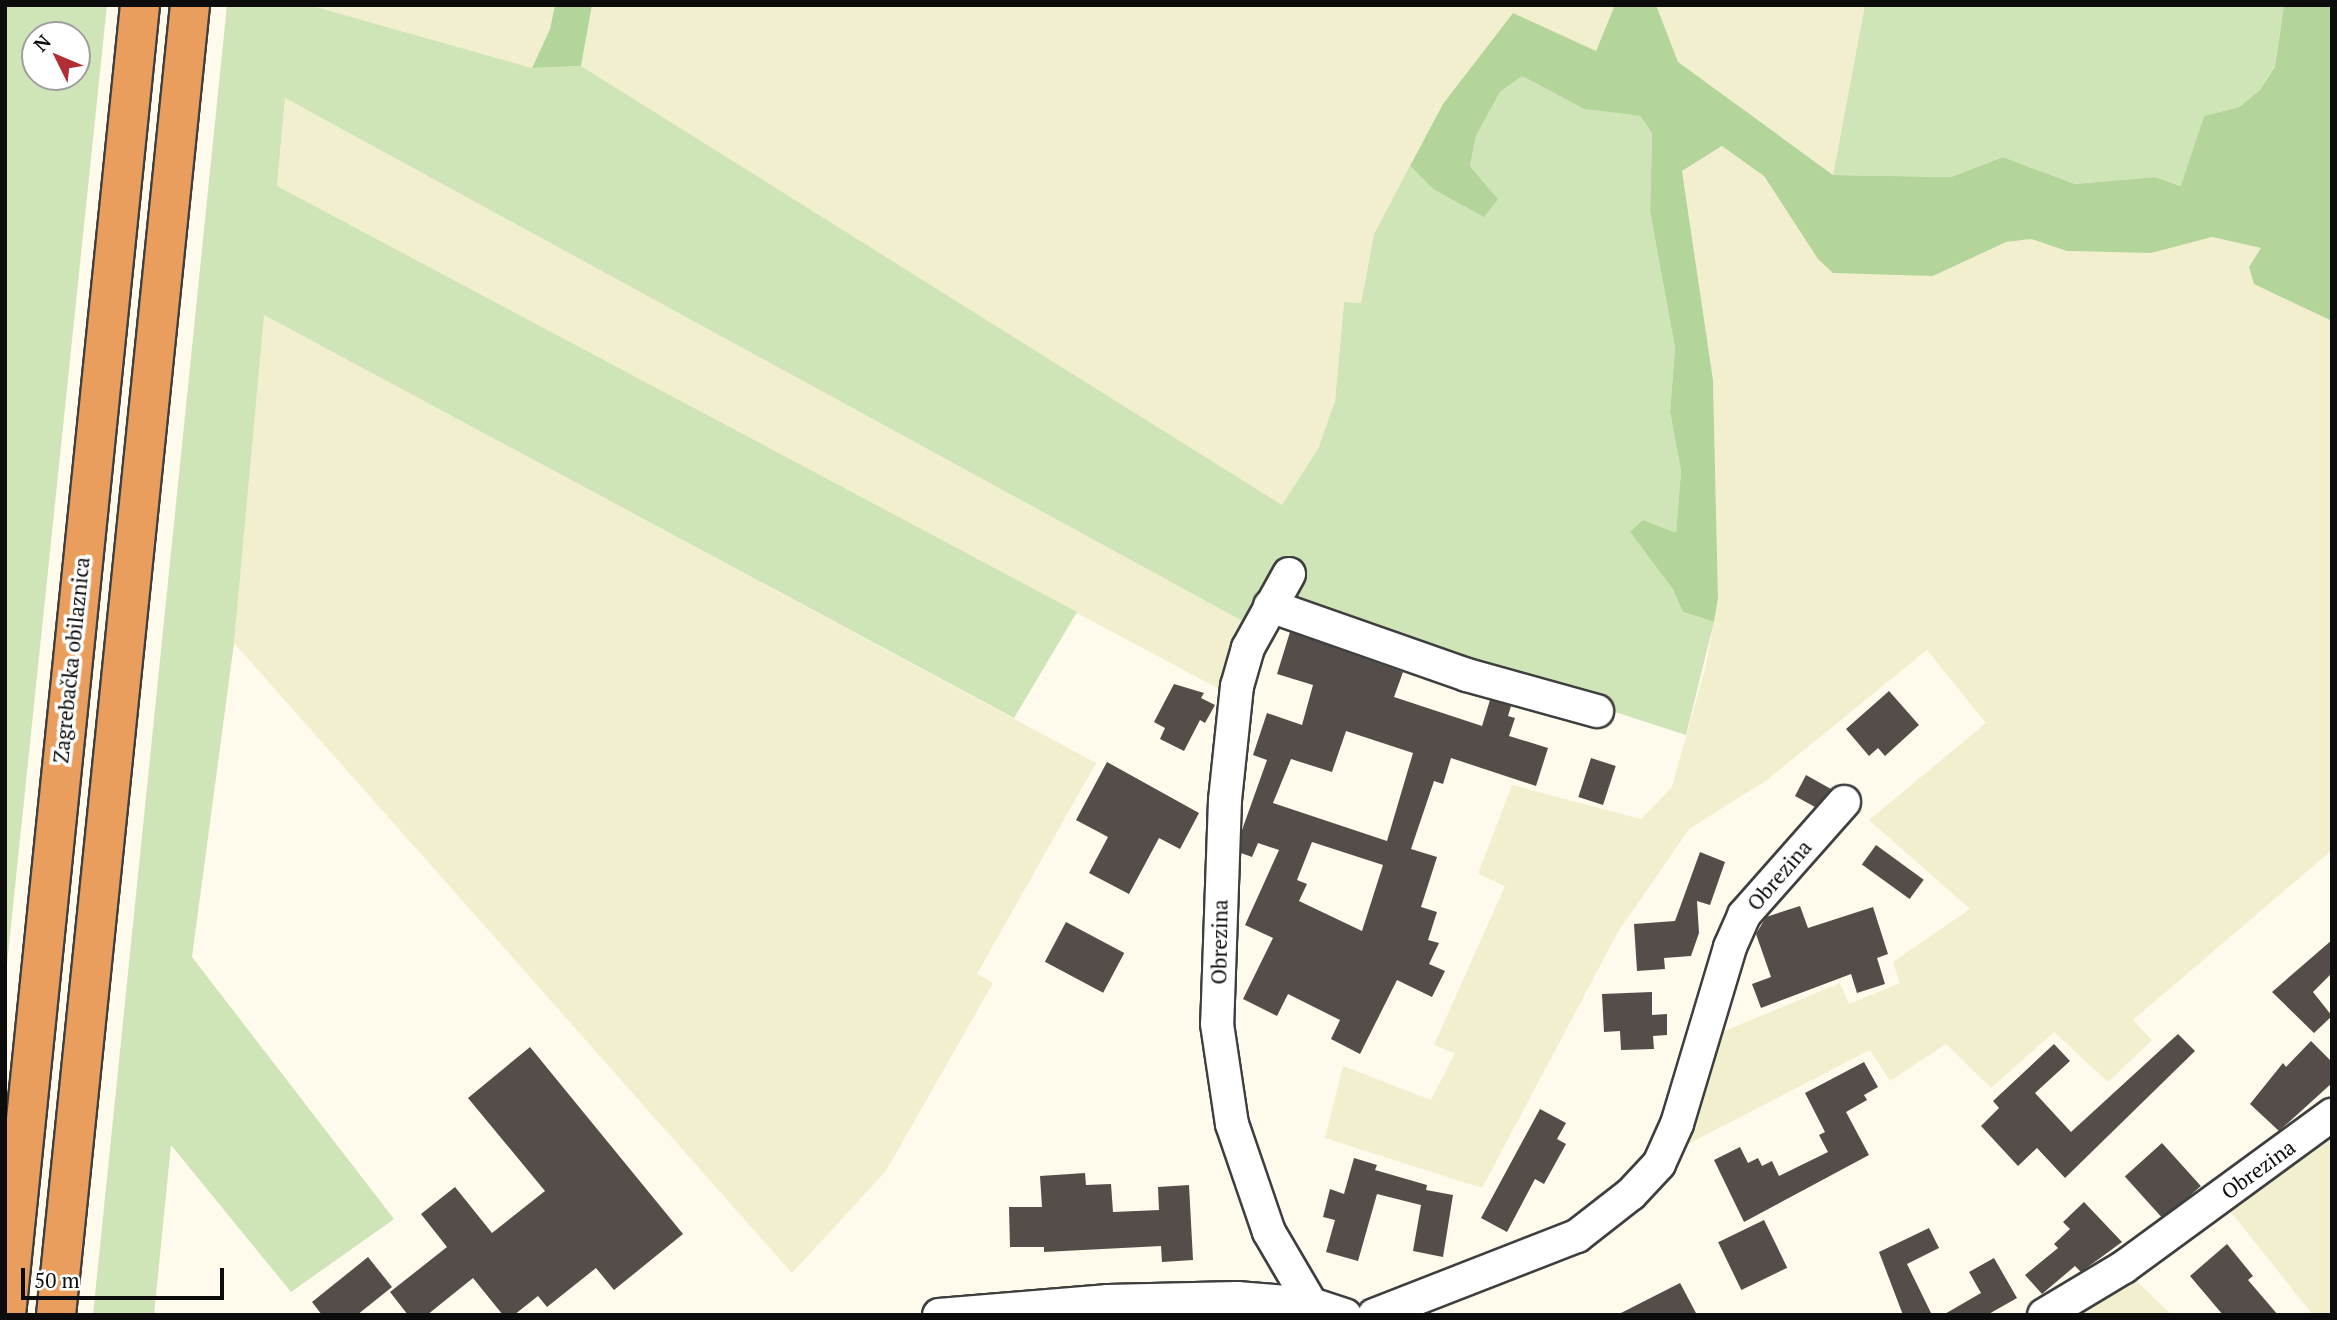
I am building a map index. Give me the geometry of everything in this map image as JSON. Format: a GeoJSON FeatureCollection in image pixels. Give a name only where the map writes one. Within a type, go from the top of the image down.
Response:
{"type":"FeatureCollection","features":[{"type":"Feature","properties":{"kind":"highway","name":"Zagrebačka obilaznica"},"geometry":{"type":"LineString","coordinates":[[6,1315],[140,5]]}},
{"type":"Feature","properties":{"kind":"highway"},"geometry":{"type":"LineString","coordinates":[[56,1315],[190,5]]}},
{"type":"Feature","properties":{"kind":"street","name":"Obrezina"},"geometry":{"type":"LineString","coordinates":[[1289,574],[1248,648],[1237,686],[1225,800],[1217,1024],[1232,1124],[1269,1231],[1311,1304]]}},
{"type":"Feature","properties":{"kind":"street"},"geometry":{"type":"LineString","coordinates":[[1270,606],[1444,668],[1597,711]]}},
{"type":"Feature","properties":{"kind":"street","name":"Obrezina"},"geometry":{"type":"LineString","coordinates":[[1374,1315],[1577,1236],[1631,1194],[1658,1164],[1677,1124],[1730,947],[1744,915],[1844,802]]}},
{"type":"Feature","properties":{"kind":"street","name":"Obrezina"},"geometry":{"type":"LineString","coordinates":[[2044,1315],[2124,1267],[2332,1115]]}},
{"type":"Feature","properties":{"kind":"street"},"geometry":{"type":"LineString","coordinates":[[939,1315],[1108,1301],[1237,1298],[1311,1304],[1345,1315]]}},
{"type":"Feature","properties":{"kind":"shaded area"},"geometry":{"type":"Polygon","coordinates":[[[309,5],[555,5],[550,29],[532,68],[309,5]]]}},
{"type":"Feature","properties":{"kind":"shaded area"},"geometry":{"type":"Polygon","coordinates":[[[592,5],[1615,5],[1597,51],[1426,138],[1374,234],[1361,303],[1344,302],[1335,401],[1318,449],[1283,506],[581,66],[592,5]]]}},
{"type":"Feature","properties":{"kind":"shaded area"},"geometry":{"type":"Polygon","coordinates":[[[1656,5],[1865,5],[1833,175],[1677,62],[1656,5]]]}},
{"type":"Feature","properties":{"kind":"shaded area"},"geometry":{"type":"Polygon","coordinates":[[[285,98],[1246,623],[1225,692],[277,186],[285,98]]]}},
{"type":"Feature","properties":{"kind":"shaded area"},"geometry":{"type":"Polygon","coordinates":[[[1723,146],[1764,176],[1818,259],[1933,276],[2006,242],[2032,239],[2067,251],[2151,253],[2211,237],[2262,248],[2255,284],[2332,321],[2332,850],[2133,1020],[2152,1040],[2108,1082],[2054,1032],[1991,1088],[1946,1044],[1890,1081],[1870,1050],[1688,1144],[1717,1034],[1840,983],[1849,1004],[1900,983],[1893,962],[1970,909],[1869,820],[1986,723],[1927,650],[1767,780],[1689,829],[1618,932],[1482,1188],[1325,1138],[1343,1066],[1431,1100],[1455,1053],[1434,1045],[1505,886],[1478,874],[1512,785],[1641,819],[1672,787],[1706,665],[1718,598],[1713,380],[1682,171],[1723,146]]]}},
{"type":"Feature","properties":{"kind":"shaded area"},"geometry":{"type":"Polygon","coordinates":[[[263,314],[1096,763],[977,974],[993,983],[886,1171],[792,1273],[234,643],[263,314]]]}},
{"type":"Feature","properties":{"kind":"shaded area"},"geometry":{"type":"Polygon","coordinates":[[[2332,1125],[2332,1315],[2313,1315],[2226,1206],[2332,1125]]]}},
{"type":"Feature","properties":{"kind":"shaded area"},"geometry":{"type":"Polygon","coordinates":[[[2133,1278],[2172,1315],[2062,1315],[2133,1278]]]}},
{"type":"Feature","properties":{"kind":"green space"},"geometry":{"type":"Polygon","coordinates":[[[5,5],[107,5],[5,983],[5,5]]]}},
{"type":"Feature","properties":{"kind":"green space"},"geometry":{"type":"Polygon","coordinates":[[[227,5],[309,5],[532,68],[581,66],[1282,505],[1318,449],[1335,401],[1344,302],[1361,303],[1374,234],[1410,166],[1433,189],[1498,199],[1470,166],[1476,136],[1500,92],[1522,76],[1584,109],[1640,116],[1652,133],[1650,212],[1675,348],[1670,412],[1681,471],[1676,534],[1630,532],[1674,589],[1683,612],[1714,622],[1686,735],[1338,622],[1246,623],[285,98],[277,186],[1077,612],[1014,718],[264,315],[234,643],[192,957],[394,1219],[291,1292],[171,1145],[154,1315],[93,1315],[227,5]]]}},
{"type":"Feature","properties":{"kind":"green space"},"geometry":{"type":"Polygon","coordinates":[[[555,5],[592,5],[581,66],[532,68],[550,29],[555,5]]]}},
{"type":"Feature","properties":{"kind":"green space"},"geometry":{"type":"Polygon","coordinates":[[[1615,5],[1656,5],[1678,62],[1833,175],[1951,177],[2003,157],[2075,184],[2155,177],[2181,186],[2204,116],[2239,107],[2260,90],[2275,66],[2284,5],[2332,5],[2332,321],[2254,284],[2249,267],[2261,248],[2212,237],[2151,253],[2067,251],[2031,239],[2006,242],[1933,276],[1833,273],[1818,259],[1764,176],[1722,146],[1682,171],[1713,380],[1718,598],[1714,622],[1683,612],[1673,589],[1630,532],[1643,520],[1676,533],[1681,471],[1670,412],[1675,348],[1650,212],[1652,133],[1640,116],[1584,109],[1522,76],[1500,92],[1476,136],[1470,166],[1498,199],[1484,217],[1433,189],[1410,166],[1443,104],[1513,13],[1596,51],[1615,5]]]}},
{"type":"Feature","properties":{"kind":"green space"},"geometry":{"type":"Polygon","coordinates":[[[1865,5],[2284,5],[2275,65],[2260,90],[2239,107],[2204,116],[2182,186],[2155,177],[2075,184],[2003,157],[1951,177],[1833,175],[1865,5]]]}},
{"type":"Feature","properties":{"kind":"building"},"geometry":{"type":"Polygon","coordinates":[[[1290,632],[1403,672],[1394,697],[1482,726],[1490,700],[1511,706],[1508,716],[1515,718],[1509,736],[1548,748],[1536,786],[1451,758],[1443,784],[1434,781],[1411,849],[1437,857],[1421,907],[1437,912],[1428,940],[1439,943],[1429,964],[1445,971],[1432,997],[1397,980],[1360,1054],[1331,1039],[1340,1020],[1288,994],[1277,1016],[1243,999],[1273,938],[1245,925],[1279,850],[1258,843],[1252,857],[1241,853],[1242,830],[1267,760],[1253,755],[1267,713],[1302,725],[1313,685],[1277,674],[1290,632]],[[1346,731],[1332,772],[1291,759],[1273,803],[1387,841],[1413,753],[1346,731]],[[1312,842],[1297,880],[1307,884],[1299,901],[1362,931],[1383,865],[1312,842]]]}},
{"type":"Feature","properties":{"kind":"building"},"geometry":{"type":"Polygon","coordinates":[[[1174,684],[1204,693],[1201,698],[1215,705],[1205,723],[1200,720],[1184,751],[1160,739],[1165,728],[1154,722],[1174,684]]]}},
{"type":"Feature","properties":{"kind":"building"},"geometry":{"type":"Polygon","coordinates":[[[1889,691],[1919,725],[1885,756],[1878,748],[1869,756],[1846,729],[1889,691]]]}},
{"type":"Feature","properties":{"kind":"building"},"geometry":{"type":"Polygon","coordinates":[[[1591,758],[1616,766],[1603,805],[1578,797],[1591,758]]]}},
{"type":"Feature","properties":{"kind":"building"},"geometry":{"type":"Polygon","coordinates":[[[1107,762],[1199,813],[1180,849],[1159,838],[1129,894],[1089,873],[1108,837],[1076,820],[1107,762]]]}},
{"type":"Feature","properties":{"kind":"building"},"geometry":{"type":"Polygon","coordinates":[[[1806,775],[1831,789],[1815,807],[1795,796],[1806,775]]]}},
{"type":"Feature","properties":{"kind":"building"},"geometry":{"type":"Polygon","coordinates":[[[1876,845],[1924,880],[1910,899],[1862,864],[1876,845]]]}},
{"type":"Feature","properties":{"kind":"building"},"geometry":{"type":"Polygon","coordinates":[[[1700,852],[1725,862],[1710,905],[1697,901],[1699,933],[1691,956],[1664,958],[1665,969],[1637,971],[1634,924],[1675,921],[1700,852]]]}},
{"type":"Feature","properties":{"kind":"building"},"geometry":{"type":"Polygon","coordinates":[[[1800,906],[1808,928],[1873,907],[1888,954],[1877,958],[1885,984],[1857,993],[1851,974],[1761,1008],[1752,984],[1771,977],[1756,934],[1766,917],[1800,906]]]}},
{"type":"Feature","properties":{"kind":"building"},"geometry":{"type":"Polygon","coordinates":[[[1066,922],[1124,953],[1103,993],[1045,962],[1066,922]]]}},
{"type":"Feature","properties":{"kind":"building"},"geometry":{"type":"Polygon","coordinates":[[[2332,940],[2332,973],[2313,992],[2332,1016],[2314,1033],[2272,992],[2332,940]]]}},
{"type":"Feature","properties":{"kind":"building"},"geometry":{"type":"Polygon","coordinates":[[[1652,992],[1652,1015],[1667,1014],[1667,1035],[1653,1036],[1654,1049],[1621,1050],[1620,1031],[1604,1032],[1602,994],[1652,992]]]}},
{"type":"Feature","properties":{"kind":"building"},"geometry":{"type":"Polygon","coordinates":[[[2178,1034],[2195,1051],[2065,1178],[2037,1148],[2018,1166],[1981,1126],[1999,1108],[1993,1101],[2054,1044],[2070,1061],[2035,1093],[2071,1132],[2178,1034]]]}},
{"type":"Feature","properties":{"kind":"building"},"geometry":{"type":"Polygon","coordinates":[[[2311,1041],[2332,1062],[2332,1083],[2279,1131],[2250,1104],[2283,1063],[2286,1067],[2311,1041]]]}},
{"type":"Feature","properties":{"kind":"building"},"geometry":{"type":"Polygon","coordinates":[[[530,1047],[683,1234],[614,1290],[596,1268],[547,1307],[538,1296],[514,1315],[503,1315],[473,1278],[427,1315],[408,1315],[390,1292],[447,1247],[421,1214],[455,1187],[492,1233],[545,1191],[468,1098],[530,1047]]]}},
{"type":"Feature","properties":{"kind":"building"},"geometry":{"type":"Polygon","coordinates":[[[1864,1062],[1878,1087],[1864,1095],[1867,1100],[1846,1112],[1869,1155],[1744,1222],[1714,1160],[1740,1147],[1748,1163],[1758,1158],[1762,1166],[1772,1161],[1779,1176],[1828,1152],[1819,1135],[1825,1132],[1805,1093],[1864,1062]]]}},
{"type":"Feature","properties":{"kind":"building"},"geometry":{"type":"Polygon","coordinates":[[[1540,1109],[1566,1123],[1557,1139],[1566,1144],[1544,1184],[1535,1179],[1507,1232],[1481,1218],[1540,1109]]]}},
{"type":"Feature","properties":{"kind":"building"},"geometry":{"type":"Polygon","coordinates":[[[2162,1143],[2201,1186],[2164,1220],[2125,1176],[2162,1143]]]}},
{"type":"Feature","properties":{"kind":"building"},"geometry":{"type":"Polygon","coordinates":[[[1354,1158],[1377,1165],[1375,1170],[1427,1185],[1426,1190],[1453,1195],[1443,1257],[1413,1251],[1421,1205],[1377,1194],[1358,1261],[1326,1252],[1335,1220],[1323,1217],[1330,1189],[1344,1194],[1354,1158]]]}},
{"type":"Feature","properties":{"kind":"building"},"geometry":{"type":"Polygon","coordinates":[[[1085,1173],[1086,1185],[1111,1184],[1113,1212],[1159,1210],[1158,1187],[1189,1185],[1193,1260],[1162,1262],[1161,1246],[1044,1252],[1044,1247],[1010,1247],[1009,1207],[1042,1207],[1040,1176],[1085,1173]]]}},
{"type":"Feature","properties":{"kind":"building"},"geometry":{"type":"Polygon","coordinates":[[[2084,1202],[2122,1242],[2081,1272],[2075,1266],[2042,1294],[2025,1275],[2058,1248],[2054,1244],[2070,1229],[2063,1222],[2084,1202]]]}},
{"type":"Feature","properties":{"kind":"building"},"geometry":{"type":"Polygon","coordinates":[[[1764,1220],[1787,1268],[1741,1290],[1718,1242],[1764,1220]]]}},
{"type":"Feature","properties":{"kind":"building"},"geometry":{"type":"Polygon","coordinates":[[[1929,1228],[1939,1248],[1907,1264],[1932,1315],[1903,1315],[1879,1252],[1929,1228]]]}},
{"type":"Feature","properties":{"kind":"building"},"geometry":{"type":"Polygon","coordinates":[[[2227,1244],[2253,1276],[2248,1280],[2278,1315],[2223,1315],[2190,1276],[2227,1244]]]}},
{"type":"Feature","properties":{"kind":"building"},"geometry":{"type":"Polygon","coordinates":[[[368,1257],[392,1287],[357,1315],[322,1315],[312,1302],[368,1257]]]}},
{"type":"Feature","properties":{"kind":"building"},"geometry":{"type":"Polygon","coordinates":[[[1994,1258],[2017,1298],[1987,1315],[1943,1315],[1981,1293],[1969,1272],[1994,1258]]]}},
{"type":"Feature","properties":{"kind":"building"},"geometry":{"type":"Polygon","coordinates":[[[1680,1283],[1697,1315],[1617,1315],[1680,1283]]]}}]}
